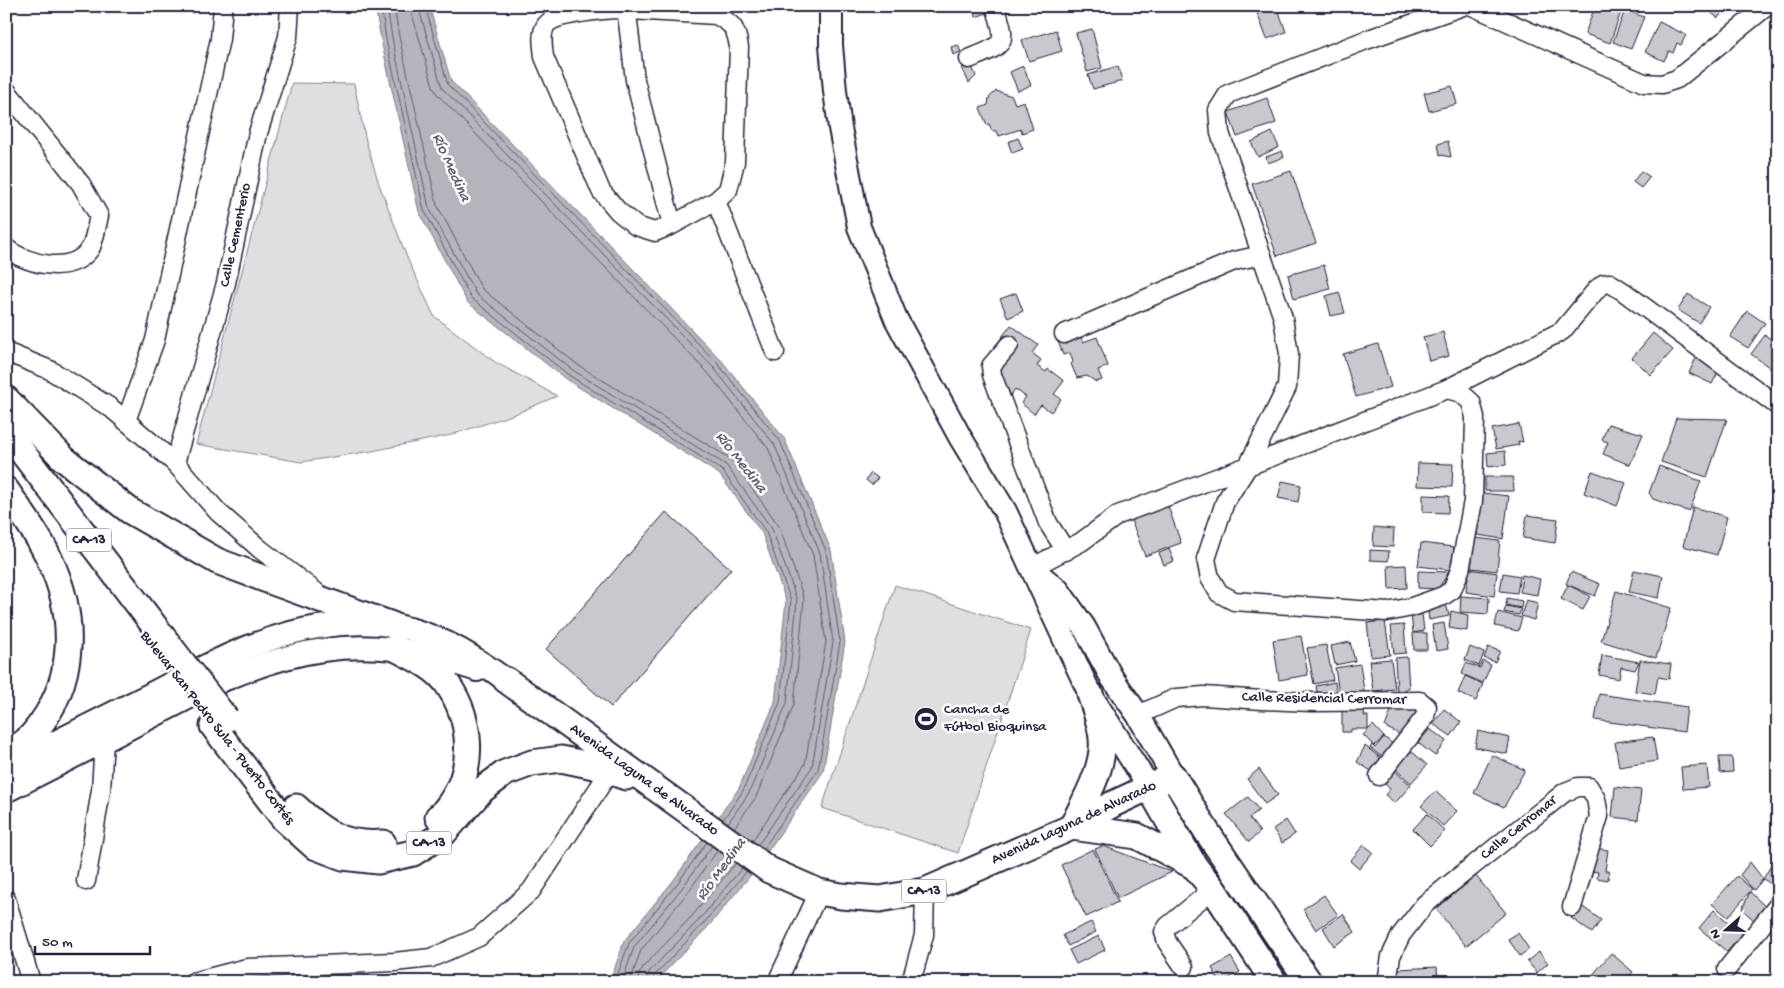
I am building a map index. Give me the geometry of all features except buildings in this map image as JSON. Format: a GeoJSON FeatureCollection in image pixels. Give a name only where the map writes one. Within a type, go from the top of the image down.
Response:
{"type":"FeatureCollection","features":[{"type":"Feature","properties":{"kind":"highway"},"geometry":{"type":"LineString","coordinates":[[6,399],[64,459],[130,511],[217,561],[326,600],[393,636],[448,684],[462,712],[468,739],[467,766],[458,792],[441,815],[420,832],[394,842],[367,844],[340,838],[315,825],[295,806],[220,723]]}},
{"type":"Feature","properties":{"kind":"highway","name":"Bulevar San Pedro Sula - Puerto Cortés"},"geometry":{"type":"LineString","coordinates":[[6,430],[166,652],[220,723],[284,819],[314,846],[343,857],[378,861],[413,852],[444,834],[482,790],[505,773],[532,763],[560,760],[594,766],[625,777],[679,805]]}},
{"type":"Feature","properties":{"kind":"highway","name":"Bulevar San Pedro Sula - Puerto Cortés"},"geometry":{"type":"LineString","coordinates":[[6,458],[166,652]]}},
{"type":"Feature","properties":{"kind":"highway"},"geometry":{"type":"LineString","coordinates":[[6,490],[30,524],[49,558],[63,596],[69,632],[66,669],[54,704],[32,735],[6,756]]}},
{"type":"Feature","properties":{"kind":"highway","name":"Avenida Laguna de Alvarado"},"geometry":{"type":"LineString","coordinates":[[506,680],[769,870],[819,892],[841,896],[880,899],[925,891],[1072,827],[1113,804],[1174,776]]}},
{"type":"Feature","properties":{"kind":"highway"},"geometry":{"type":"LineString","coordinates":[[1090,694],[1100,726],[1102,754],[1090,790],[1072,827],[1137,836],[1195,868]]}},
{"type":"Feature","properties":{"kind":"highway"},"geometry":{"type":"LineString","coordinates":[[1174,776],[1207,832],[1309,982]]}},
{"type":"Feature","properties":{"kind":"highway"},"geometry":{"type":"LineString","coordinates":[[1149,787],[1195,868],[1214,888],[1266,979]]}},
{"type":"Feature","properties":{"kind":"main road"},"geometry":{"type":"LineString","coordinates":[[831,6],[834,91],[859,227],[896,319],[960,437],[1005,511],[1090,694],[1149,787]]}},
{"type":"Feature","properties":{"kind":"main road"},"geometry":{"type":"LineString","coordinates":[[1031,568],[1058,590],[1084,627],[1112,678],[1138,715],[1174,776]]}},
{"type":"Feature","properties":{"kind":"main road","name":"Avenida Laguna de Alvarado"},"geometry":{"type":"LineString","coordinates":[[6,768],[212,662],[297,630],[331,625],[393,636],[430,655],[506,680]]}},
{"type":"Feature","properties":{"kind":"main road","name":"Avenida Laguna de Alvarado"},"geometry":{"type":"LineString","coordinates":[[6,791],[223,680],[253,667],[288,656],[325,649],[360,647],[393,636]]}},
{"type":"Feature","properties":{"kind":"street"},"geometry":{"type":"LineString","coordinates":[[126,421],[155,340],[220,39],[224,6]]}},
{"type":"Feature","properties":{"kind":"street","name":"Calle Cementerio"},"geometry":{"type":"LineString","coordinates":[[176,463],[226,283],[258,133],[288,37],[290,6]]}},
{"type":"Feature","properties":{"kind":"street"},"geometry":{"type":"LineString","coordinates":[[969,59],[995,48],[1002,41],[1004,30],[995,6]]}},
{"type":"Feature","properties":{"kind":"street"},"geometry":{"type":"LineString","coordinates":[[1447,389],[1461,393],[1470,402],[1475,417],[1473,501],[1460,570],[1452,590],[1442,596],[1412,607],[1387,612],[1234,601],[1219,593],[1210,578],[1206,559],[1225,502],[1248,466],[1287,387],[1289,354],[1283,318],[1220,132],[1218,110],[1228,94],[1366,40],[1463,6]]}},
{"type":"Feature","properties":{"kind":"street"},"geometry":{"type":"LineString","coordinates":[[1472,6],[1644,83],[1662,84],[1677,79],[1767,6]]}},
{"type":"Feature","properties":{"kind":"street"},"geometry":{"type":"LineString","coordinates":[[626,8],[635,80],[672,225]]}},
{"type":"Feature","properties":{"kind":"street"},"geometry":{"type":"LineString","coordinates":[[626,8],[716,15],[730,22],[736,32],[740,47],[734,162],[728,190],[716,200],[672,225],[655,232],[636,226],[618,211],[601,191],[544,57],[542,37],[547,24],[557,18],[626,8]]}},
{"type":"Feature","properties":{"kind":"street"},"geometry":{"type":"LineString","coordinates":[[6,90],[81,184],[99,216],[90,249],[74,263],[55,266],[17,257],[6,248]]}},
{"type":"Feature","properties":{"kind":"street"},"geometry":{"type":"LineString","coordinates":[[716,200],[775,352]]}},
{"type":"Feature","properties":{"kind":"street"},"geometry":{"type":"LineString","coordinates":[[1064,334],[1234,261],[1262,255]]}},
{"type":"Feature","properties":{"kind":"street"},"geometry":{"type":"LineString","coordinates":[[1031,568],[1081,542],[1118,515],[1447,389],[1562,331],[1603,284],[1610,283],[1624,292],[1778,406]]}},
{"type":"Feature","properties":{"kind":"street"},"geometry":{"type":"LineString","coordinates":[[1009,344],[990,366],[992,375],[1048,523],[1066,551]]}},
{"type":"Feature","properties":{"kind":"street"},"geometry":{"type":"LineString","coordinates":[[6,352],[50,370],[112,408],[176,463],[218,512],[260,549],[326,600]]}},
{"type":"Feature","properties":{"kind":"street","name":"Calle Residencial Cerromar"},"geometry":{"type":"LineString","coordinates":[[1138,715],[1176,698],[1204,696],[1312,702],[1420,701],[1426,707],[1425,717],[1379,776]]}},
{"type":"Feature","properties":{"kind":"street"},"geometry":{"type":"LineString","coordinates":[[86,881],[101,790],[104,741]]}},
{"type":"Feature","properties":{"kind":"street"},"geometry":{"type":"LineString","coordinates":[[193,982],[247,968],[394,962],[431,958],[479,937],[531,891],[610,771]]}},
{"type":"Feature","properties":{"kind":"street","name":"Calle Cerromar"},"geometry":{"type":"LineString","coordinates":[[1387,982],[1391,956],[1402,935],[1425,904],[1565,792],[1578,787],[1589,787],[1596,799],[1599,816],[1572,907]]}},
{"type":"Feature","properties":{"kind":"street"},"geometry":{"type":"LineString","coordinates":[[1184,967],[1167,942],[1164,932],[1168,926],[1214,888]]}},
{"type":"Feature","properties":{"kind":"street"},"geometry":{"type":"LineString","coordinates":[[911,982],[924,935],[925,891]]}},
{"type":"Feature","properties":{"kind":"street"},"geometry":{"type":"LineString","coordinates":[[777,982],[819,892]]}},
{"type":"Feature","properties":{"kind":"street"},"geometry":{"type":"LineString","coordinates":[[6,899],[31,982]]}},
{"type":"Feature","properties":{"kind":"street"},"geometry":{"type":"LineString","coordinates":[[1727,969],[1778,905]]}},
{"type":"Feature","properties":{"kind":"shaded area"},"geometry":{"type":"Polygon","coordinates":[[[292,83],[354,84],[366,141],[379,184],[408,260],[434,316],[495,362],[557,396],[515,414],[451,435],[372,451],[301,462],[196,444],[292,83]]]}},
{"type":"Feature","properties":{"kind":"shaded area","name":"Cancha de Fútbol Bioquinsa"},"geometry":{"type":"Polygon","coordinates":[[[895,585],[1031,630],[958,853],[822,808],[895,585]]]}},
{"type":"Feature","properties":{"kind":"water","name":"Río Medina"},"geometry":{"type":"Polygon","coordinates":[[[375,6],[429,6],[451,81],[722,361],[784,438],[831,550],[845,642],[823,772],[754,871],[707,928],[655,982],[610,982],[624,941],[673,881],[739,788],[775,702],[786,601],[762,533],[719,474],[567,380],[467,302],[419,212],[375,6]]]}},
{"type":"Feature","properties":{"kind":"place","name":"Cancha de Fútbol Bioquinsa"},"geometry":{"type":"Point","coordinates":[926,719]}}]}
